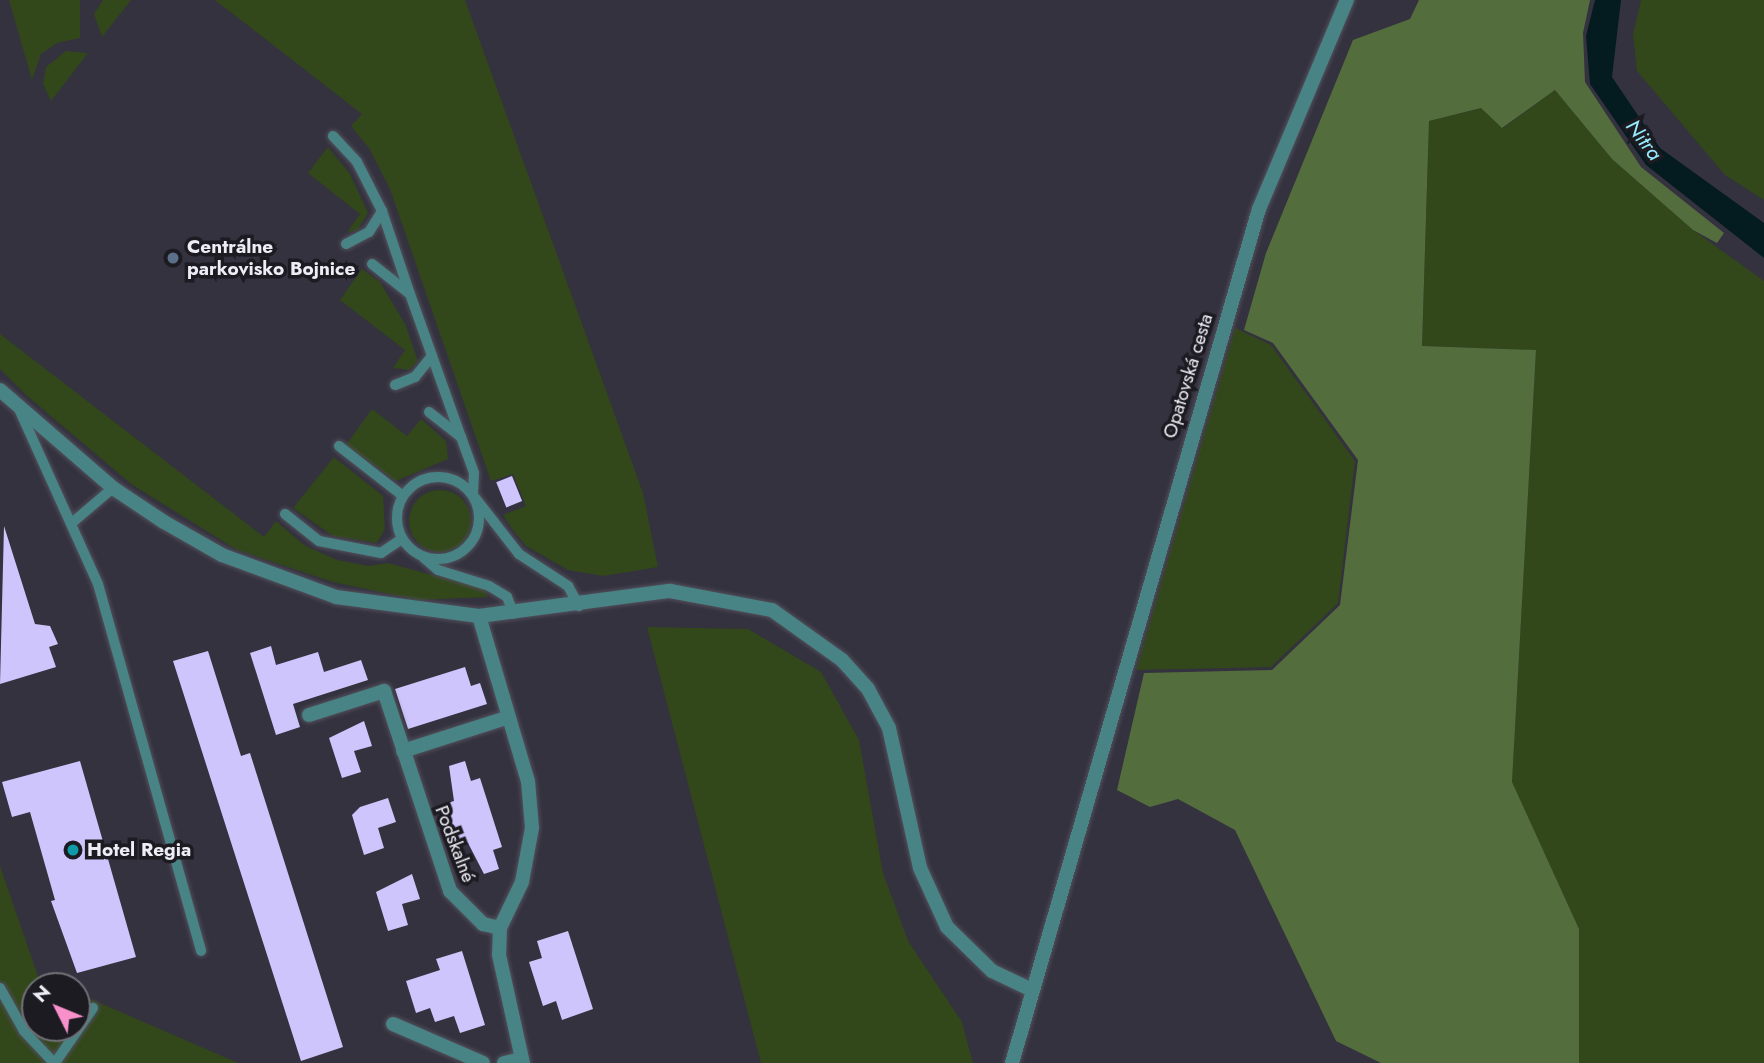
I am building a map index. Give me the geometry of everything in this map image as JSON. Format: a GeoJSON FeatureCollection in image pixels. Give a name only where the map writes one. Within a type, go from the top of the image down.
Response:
{"type":"FeatureCollection","features":[{"type":"Feature","properties":{"kind":"street","name":"Opatovská cesta"},"geometry":{"type":"LineString","coordinates":[[1012,1063],[1093,772],[1259,209],[1347,0]]}},
{"type":"Feature","properties":{"kind":"street"},"geometry":{"type":"LineString","coordinates":[[0,390],[113,488],[222,555],[336,597],[480,616],[579,607],[670,590],[724,598],[772,610],[842,660],[868,689],[889,728],[920,868],[947,927],[992,971],[1032,990]]}},
{"type":"Feature","properties":{"kind":"street"},"geometry":{"type":"LineString","coordinates":[[480,616],[528,781],[532,828],[522,882],[500,928],[499,955],[523,1061],[504,1063]]}},
{"type":"Feature","properties":{"kind":"street","name":"Podskalné"},"geometry":{"type":"LineString","coordinates":[[309,715],[384,691],[450,891],[483,924],[500,928]]}},
{"type":"Feature","properties":{"kind":"street"},"geometry":{"type":"LineString","coordinates":[[403,751],[509,716]]}},
{"type":"Feature","properties":{"kind":"street"},"geometry":{"type":"LineString","coordinates":[[393,1024],[483,1063]]}},
{"type":"Feature","properties":{"kind":"lane"},"geometry":{"type":"LineString","coordinates":[[333,136],[358,162],[382,211],[474,473],[472,495],[480,515],[470,544],[443,560],[422,556]]}},
{"type":"Feature","properties":{"kind":"lane"},"geometry":{"type":"LineString","coordinates":[[346,244],[369,232],[382,211]]}},
{"type":"Feature","properties":{"kind":"lane"},"geometry":{"type":"LineString","coordinates":[[372,264],[410,294]]}},
{"type":"Feature","properties":{"kind":"lane"},"geometry":{"type":"LineString","coordinates":[[395,385],[415,377],[432,356]]}},
{"type":"Feature","properties":{"kind":"lane"},"geometry":{"type":"LineString","coordinates":[[19,409],[73,522],[98,584],[201,951]]}},
{"type":"Feature","properties":{"kind":"lane"},"geometry":{"type":"LineString","coordinates":[[429,412],[461,437]]}},
{"type":"Feature","properties":{"kind":"lane"},"geometry":{"type":"LineString","coordinates":[[339,446],[403,496]]}},
{"type":"Feature","properties":{"kind":"lane"},"geometry":{"type":"LineString","coordinates":[[514,614],[507,597],[489,586],[438,570],[402,539],[397,510],[403,496],[414,484],[437,477],[461,483],[519,554],[568,586],[579,607]]}},
{"type":"Feature","properties":{"kind":"lane"},"geometry":{"type":"LineString","coordinates":[[73,522],[113,488]]}},
{"type":"Feature","properties":{"kind":"lane"},"geometry":{"type":"LineString","coordinates":[[285,514],[319,541],[381,553],[402,539]]}},
{"type":"Feature","properties":{"kind":"lane"},"geometry":{"type":"LineString","coordinates":[[0,988],[24,1031],[55,1063],[93,1008]]}},
{"type":"Feature","properties":{"kind":"green space"},"geometry":{"type":"Polygon","coordinates":[[[9,0],[80,0],[80,38],[57,43],[41,54],[32,80],[9,0]]]}},
{"type":"Feature","properties":{"kind":"green space"},"geometry":{"type":"Polygon","coordinates":[[[103,0],[131,0],[102,37],[94,14],[103,0]]]}},
{"type":"Feature","properties":{"kind":"green space"},"geometry":{"type":"Polygon","coordinates":[[[215,0],[465,0],[643,493],[658,567],[603,576],[568,570],[526,546],[512,529],[503,515],[526,506],[513,474],[491,481],[390,189],[369,148],[351,126],[362,114],[215,0]]]}},
{"type":"Feature","properties":{"kind":"green space"},"geometry":{"type":"Polygon","coordinates":[[[1419,0],[1590,0],[1583,33],[1585,82],[1641,167],[1724,233],[1717,243],[1693,230],[1612,159],[1555,90],[1502,128],[1481,108],[1429,121],[1422,346],[1536,350],[1512,782],[1579,929],[1579,1063],[1381,1063],[1336,1041],[1235,830],[1178,799],[1150,807],[1117,790],[1144,673],[1272,670],[1340,605],[1358,460],[1273,343],[1244,330],[1266,253],[1353,40],[1410,19],[1419,0]]]}},
{"type":"Feature","properties":{"kind":"green space"},"geometry":{"type":"Polygon","coordinates":[[[1641,0],[1764,0],[1764,200],[1725,175],[1637,71],[1633,34],[1641,0]]]}},
{"type":"Feature","properties":{"kind":"green space"},"geometry":{"type":"Polygon","coordinates":[[[66,51],[88,53],[51,101],[43,84],[46,67],[66,51]]]}},
{"type":"Feature","properties":{"kind":"green space"},"geometry":{"type":"Polygon","coordinates":[[[1555,90],[1612,159],[1693,230],[1764,281],[1764,1063],[1579,1063],[1579,929],[1512,783],[1536,350],[1422,346],[1429,121],[1482,108],[1503,128],[1555,90]]]}},
{"type":"Feature","properties":{"kind":"green space"},"geometry":{"type":"Polygon","coordinates":[[[328,147],[350,174],[368,213],[357,231],[347,232],[360,214],[308,173],[328,147]]]}},
{"type":"Feature","properties":{"kind":"green space"},"geometry":{"type":"Polygon","coordinates":[[[362,269],[380,282],[405,324],[418,361],[409,370],[393,368],[405,350],[340,300],[362,269]]]}},
{"type":"Feature","properties":{"kind":"green space"},"geometry":{"type":"Polygon","coordinates":[[[1235,328],[1271,345],[1355,461],[1338,603],[1271,667],[1136,670],[1235,328]]]}},
{"type":"Feature","properties":{"kind":"green space"},"geometry":{"type":"Polygon","coordinates":[[[0,334],[264,537],[276,521],[304,545],[337,560],[368,566],[388,563],[484,589],[488,597],[418,600],[333,582],[237,550],[131,484],[26,395],[0,369],[0,334]]]}},
{"type":"Feature","properties":{"kind":"green space"},"geometry":{"type":"Polygon","coordinates":[[[372,409],[407,436],[421,419],[446,441],[448,459],[396,481],[346,445],[372,409]]]}},
{"type":"Feature","properties":{"kind":"green space"},"geometry":{"type":"Polygon","coordinates":[[[334,457],[383,496],[385,529],[377,543],[333,536],[293,508],[334,457]]]}},
{"type":"Feature","properties":{"kind":"green space"},"geometry":{"type":"Polygon","coordinates":[[[440,490],[452,492],[462,499],[469,509],[469,533],[462,543],[452,550],[440,552],[428,550],[418,543],[411,533],[409,521],[411,509],[418,499],[428,492],[440,490]]]}},
{"type":"Feature","properties":{"kind":"green space"},"geometry":{"type":"Polygon","coordinates":[[[647,627],[748,629],[821,672],[859,740],[883,873],[908,941],[962,1022],[973,1063],[761,1063],[647,627]]]}},
{"type":"Feature","properties":{"kind":"green space"},"geometry":{"type":"Polygon","coordinates":[[[0,866],[37,972],[21,972],[21,1042],[91,1042],[91,999],[238,1063],[0,1063],[0,866]]]}},
{"type":"Feature","properties":{"kind":"water","name":"Nitra"},"geometry":{"type":"Polygon","coordinates":[[[1595,0],[1621,0],[1612,77],[1660,148],[1764,223],[1764,258],[1646,165],[1590,84],[1586,36],[1595,0]]]}},
{"type":"Feature","properties":{"kind":"building"},"geometry":{"type":"Polygon","coordinates":[[[512,476],[522,501],[506,507],[496,482],[512,476]]]}},
{"type":"Feature","properties":{"kind":"building"},"geometry":{"type":"Polygon","coordinates":[[[4,526],[35,624],[50,626],[58,644],[49,647],[56,667],[0,684],[4,526]]]}},
{"type":"Feature","properties":{"kind":"building"},"geometry":{"type":"Polygon","coordinates":[[[271,646],[276,665],[318,652],[324,672],[361,660],[368,680],[293,704],[300,727],[276,735],[250,653],[271,646]]]}},
{"type":"Feature","properties":{"kind":"building"},"geometry":{"type":"Polygon","coordinates":[[[208,651],[241,756],[250,753],[343,1047],[301,1061],[173,661],[208,651]]]}},
{"type":"Feature","properties":{"kind":"building"},"geometry":{"type":"Polygon","coordinates":[[[465,667],[471,686],[480,683],[487,704],[408,729],[395,689],[465,667]]]}},
{"type":"Feature","properties":{"kind":"building"},"geometry":{"type":"Polygon","coordinates":[[[364,721],[372,746],[354,751],[361,772],[342,778],[329,738],[364,721]]]}},
{"type":"Feature","properties":{"kind":"building","name":"Hotel Regia"},"geometry":{"type":"Polygon","coordinates":[[[80,761],[136,957],[77,972],[51,901],[55,900],[30,812],[12,817],[2,782],[80,761]]]}},
{"type":"Feature","properties":{"kind":"building"},"geometry":{"type":"Polygon","coordinates":[[[465,761],[471,781],[480,778],[502,847],[493,850],[499,869],[484,874],[468,843],[458,846],[444,804],[454,801],[449,766],[465,761]]]}},
{"type":"Feature","properties":{"kind":"building"},"geometry":{"type":"Polygon","coordinates":[[[388,798],[396,822],[378,828],[384,848],[364,855],[352,815],[360,807],[388,798]]]}},
{"type":"Feature","properties":{"kind":"building"},"geometry":{"type":"Polygon","coordinates":[[[412,874],[420,899],[402,904],[408,925],[388,931],[376,892],[412,874]]]}},
{"type":"Feature","properties":{"kind":"building"},"geometry":{"type":"Polygon","coordinates":[[[568,931],[593,1009],[562,1020],[556,1001],[543,1006],[529,962],[542,958],[537,941],[568,931]]]}},
{"type":"Feature","properties":{"kind":"building"},"geometry":{"type":"Polygon","coordinates":[[[462,951],[485,1025],[460,1033],[454,1016],[435,1022],[430,1008],[416,1013],[406,981],[440,970],[436,959],[462,951]]]}},
{"type":"Feature","properties":{"kind":"place","name":"Centrálne parkovisko Bojnice"},"geometry":{"type":"Point","coordinates":[173,258]}},
{"type":"Feature","properties":{"kind":"place","name":"Hotel Regia"},"geometry":{"type":"Point","coordinates":[73,850]}}]}
